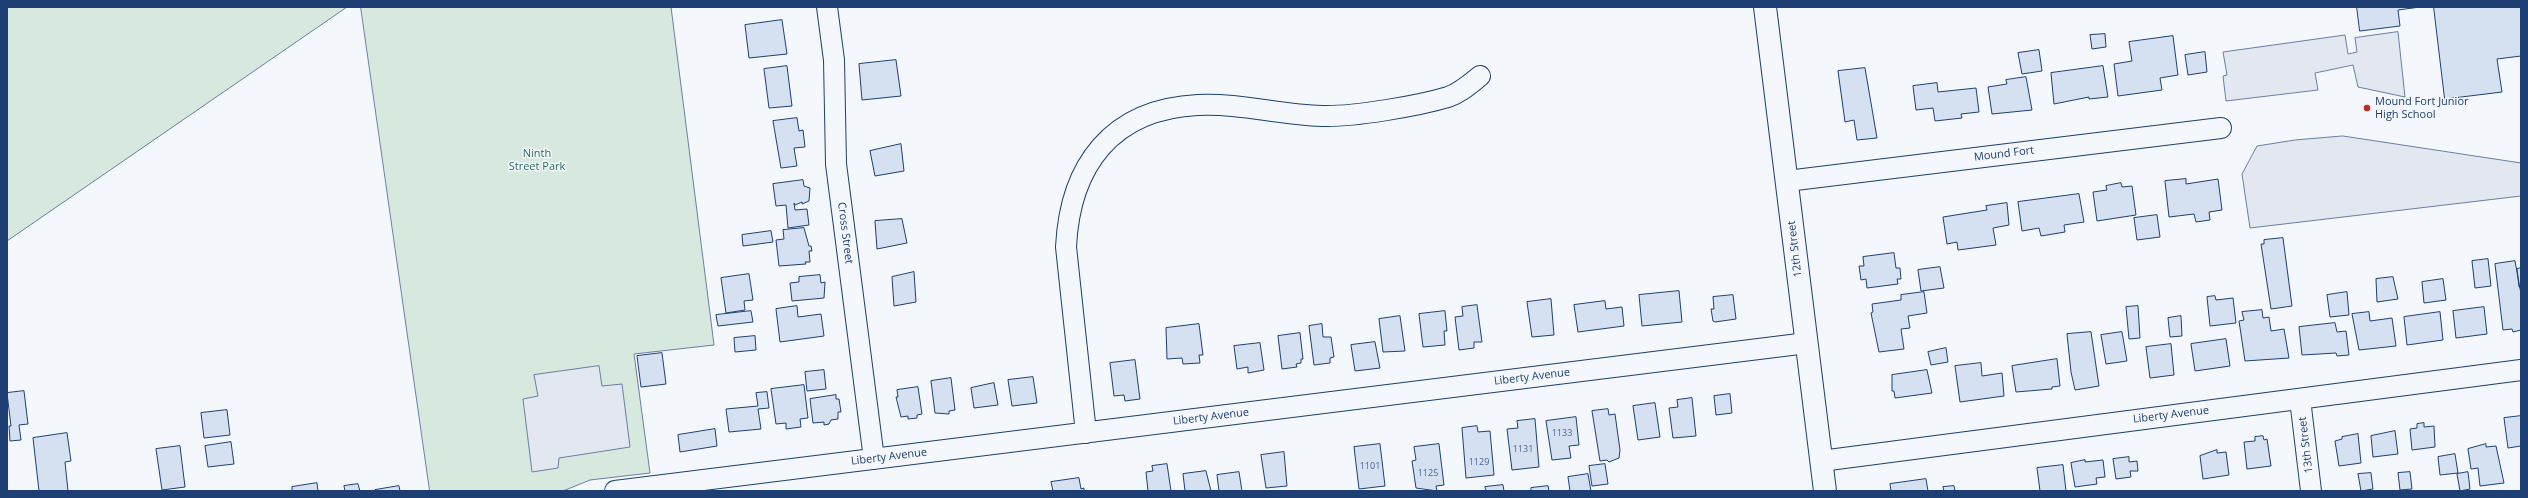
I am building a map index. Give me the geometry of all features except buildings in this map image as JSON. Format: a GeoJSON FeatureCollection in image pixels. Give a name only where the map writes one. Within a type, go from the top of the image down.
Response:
{"type":"FeatureCollection","features":[{"type":"Feature","properties":{"kind":"main road","name":"12th Street"},"geometry":{"type":"LineString","coordinates":[[1765,7],[1825,491]]}},
{"type":"Feature","properties":{"kind":"street","name":"Cross Street"},"geometry":{"type":"LineString","coordinates":[[827,7],[834,60],[836,164],[874,459]]}},
{"type":"Feature","properties":{"kind":"street"},"geometry":{"type":"LineString","coordinates":[[1086,433],[1066,247],[1067,221],[1076,190],[1087,164],[1115,132],[1136,120],[1167,109],[1199,105],[1323,116],[1412,105],[1449,97],[1466,88],[1480,76]]}},
{"type":"Feature","properties":{"kind":"street","name":"Mound Fort"},"geometry":{"type":"LineString","coordinates":[[1787,181],[2221,128]]}},
{"type":"Feature","properties":{"kind":"street","name":"Liberty Avenue"},"geometry":{"type":"LineString","coordinates":[[615,491],[1807,343]]}},
{"type":"Feature","properties":{"kind":"street","name":"Liberty Avenue"},"geometry":{"type":"LineString","coordinates":[[1821,461],[2521,370]]}},
{"type":"Feature","properties":{"kind":"street","name":"13th Street"},"geometry":{"type":"LineString","coordinates":[[2300,399],[2311,491]]}},
{"type":"Feature","properties":{"kind":"green space"},"geometry":{"type":"Polygon","coordinates":[[[7,7],[347,7],[7,241],[7,7]]]}},
{"type":"Feature","properties":{"kind":"green space","name":"Ninth Street Park"},"geometry":{"type":"Polygon","coordinates":[[[361,7],[671,7],[714,345],[634,354],[650,473],[590,480],[563,491],[430,491],[361,7]]]}},
{"type":"Feature","properties":{"kind":"shaded area"},"geometry":{"type":"Polygon","coordinates":[[[2398,32],[2405,97],[2358,87],[2353,65],[2315,73],[2318,90],[2226,101],[2223,76],[2227,75],[2223,52],[2345,35],[2348,54],[2357,52],[2355,38],[2398,32]]]}},
{"type":"Feature","properties":{"kind":"shaded area"},"geometry":{"type":"Polygon","coordinates":[[[2343,136],[2521,163],[2521,196],[2250,228],[2242,174],[2257,146],[2295,140],[2343,136]]]}},
{"type":"Feature","properties":{"kind":"shaded area"},"geometry":{"type":"Polygon","coordinates":[[[599,366],[602,386],[622,384],[630,447],[559,458],[558,468],[532,472],[523,399],[538,396],[534,375],[599,366]]]}},
{"type":"Feature","properties":{"kind":"place","name":"Mound Fort Junior High School"},"geometry":{"type":"Point","coordinates":[2367,108]}}]}
